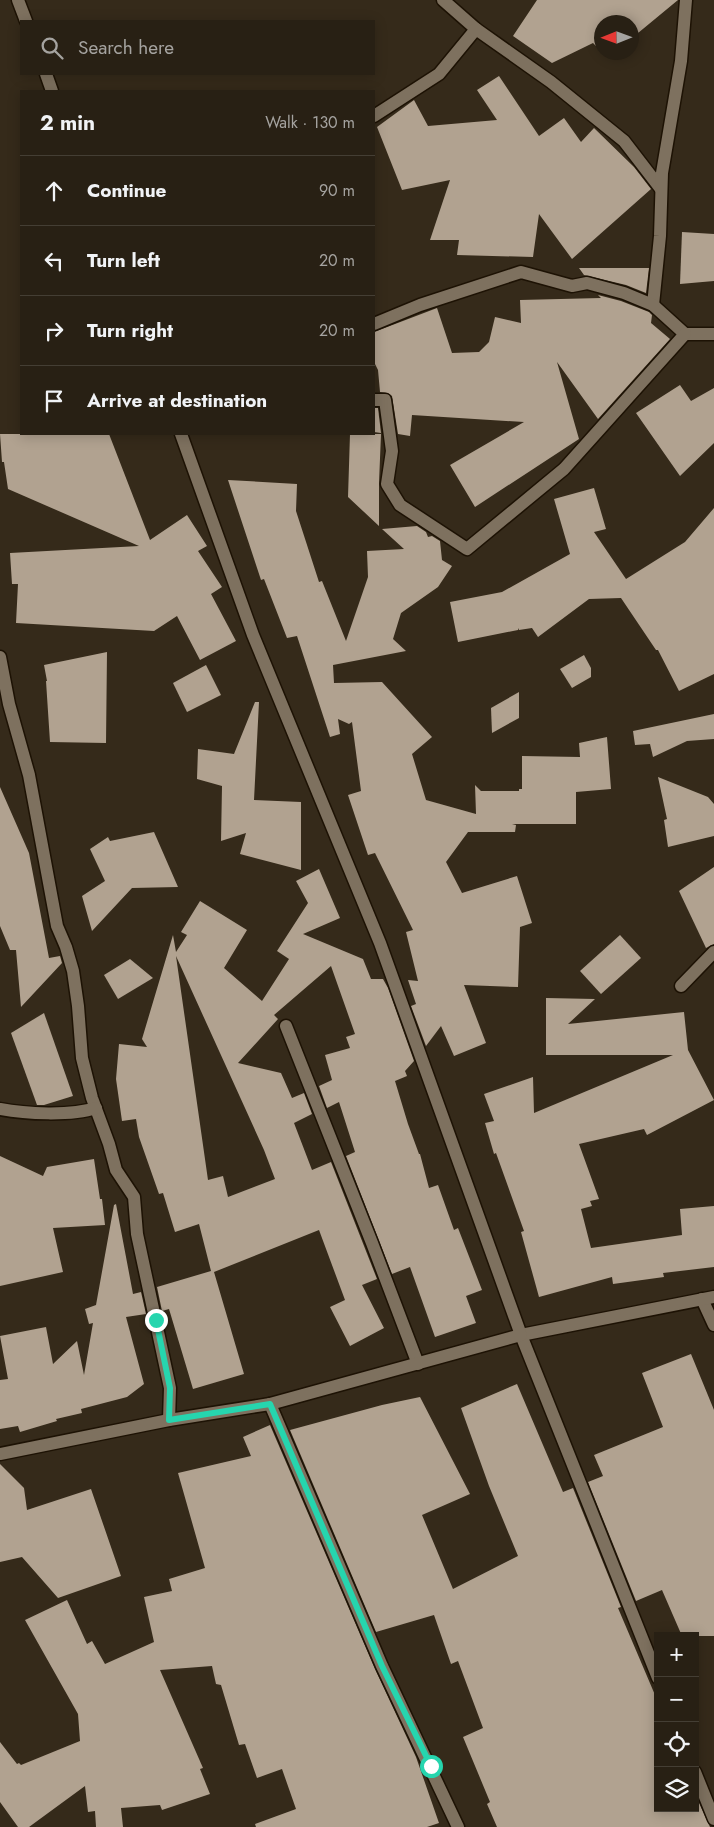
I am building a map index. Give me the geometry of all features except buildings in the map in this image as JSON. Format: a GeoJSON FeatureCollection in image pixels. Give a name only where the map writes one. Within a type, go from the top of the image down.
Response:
{"type":"FeatureCollection","features":[{"type":"Feature","properties":{"kind":"street"},"geometry":{"type":"LineString","coordinates":[[18,0],[26,20]]}},
{"type":"Feature","properties":{"kind":"street"},"geometry":{"type":"LineString","coordinates":[[443,0],[476,29],[551,82],[624,141],[661,189]]}},
{"type":"Feature","properties":{"kind":"street"},"geometry":{"type":"LineString","coordinates":[[652,304],[660,236],[662,173],[681,62],[686,0]]}},
{"type":"Feature","properties":{"kind":"street"},"geometry":{"type":"LineString","coordinates":[[375,115],[439,74],[476,29]]}},
{"type":"Feature","properties":{"kind":"street"},"geometry":{"type":"LineString","coordinates":[[46,75],[52,90]]}},
{"type":"Feature","properties":{"kind":"street"},"geometry":{"type":"LineString","coordinates":[[375,324],[420,305],[521,272],[572,286],[587,283],[624,293],[652,304],[685,334],[714,334]]}},
{"type":"Feature","properties":{"kind":"street"},"geometry":{"type":"LineString","coordinates":[[375,400],[386,400],[392,450],[387,484],[391,491],[400,504],[467,549],[564,469],[685,334]]}},
{"type":"Feature","properties":{"kind":"street"},"geometry":{"type":"LineString","coordinates":[[181,435],[253,635],[380,942],[521,1336],[658,1677]]}},
{"type":"Feature","properties":{"kind":"street"},"geometry":{"type":"LineString","coordinates":[[0,657],[9,704],[29,775],[57,926],[73,971],[82,1058],[116,1170],[134,1197],[137,1234],[170,1388],[169,1420]]}},
{"type":"Feature","properties":{"kind":"street"},"geometry":{"type":"LineString","coordinates":[[681,986],[714,952]]}},
{"type":"Feature","properties":{"kind":"street"},"geometry":{"type":"LineString","coordinates":[[286,1026],[418,1364]]}},
{"type":"Feature","properties":{"kind":"street"},"geometry":{"type":"LineString","coordinates":[[0,1109],[13,1112],[83,1112],[96,1108]]}},
{"type":"Feature","properties":{"kind":"street"},"geometry":{"type":"LineString","coordinates":[[0,1454],[169,1420],[270,1404],[521,1336],[708,1298],[714,1325]]}},
{"type":"Feature","properties":{"kind":"street"},"geometry":{"type":"LineString","coordinates":[[270,1404],[382,1666],[458,1827]]}},
{"type":"Feature","properties":{"kind":"street"},"geometry":{"type":"LineString","coordinates":[[699,1782],[714,1819]]}},
{"type":"Feature","properties":{"kind":"route"},"geometry":{"type":"LineString","coordinates":[[156,1320],[170,1388],[169,1420],[270,1404],[382,1666],[431,1766]]}}]}
